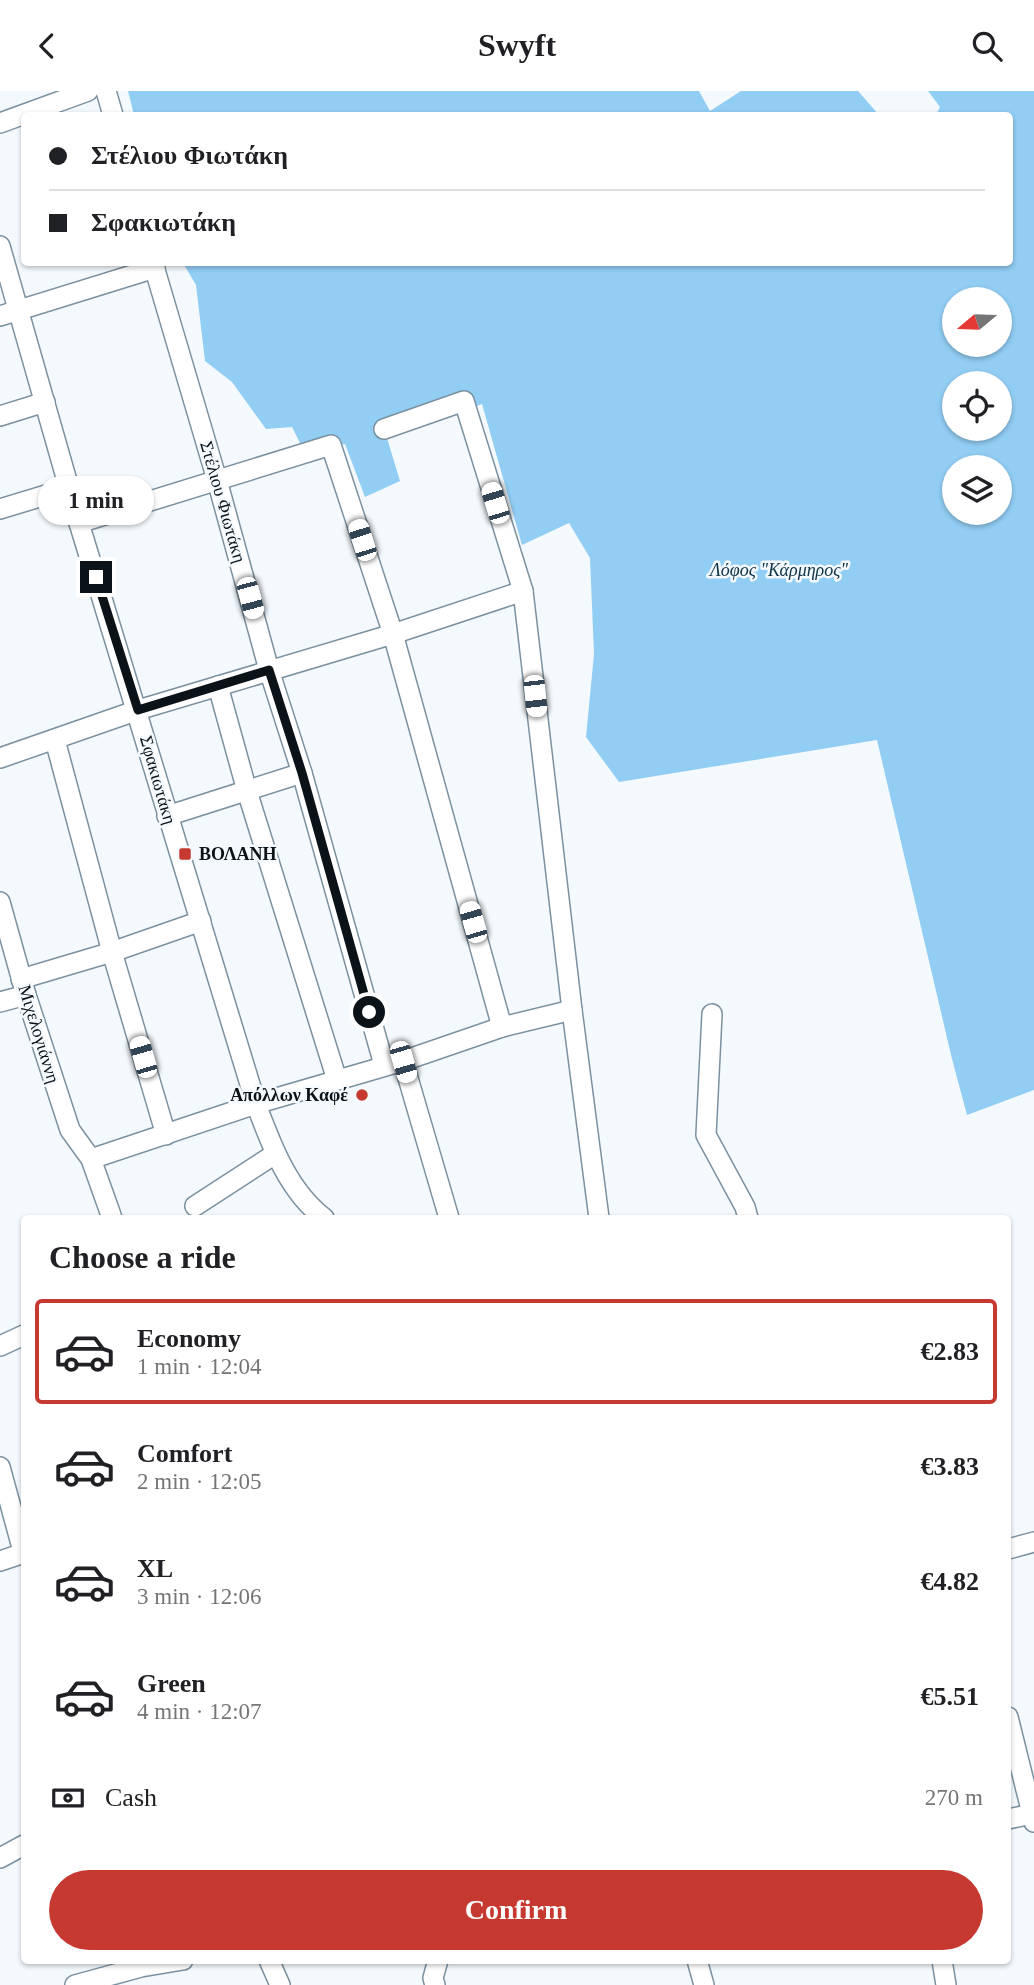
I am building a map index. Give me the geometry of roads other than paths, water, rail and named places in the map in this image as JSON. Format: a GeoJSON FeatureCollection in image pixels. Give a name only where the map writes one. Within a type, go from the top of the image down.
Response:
{"type":"FeatureCollection","features":[{"type":"Feature","properties":{"kind":"street"},"geometry":{"type":"LineString","coordinates":[[30,112],[88,91]]}},
{"type":"Feature","properties":{"kind":"street"},"geometry":{"type":"LineString","coordinates":[[106,91],[112,112]]}},
{"type":"Feature","properties":{"kind":"street"},"geometry":{"type":"LineString","coordinates":[[0,123],[21,115]]}},
{"type":"Feature","properties":{"kind":"street","name":"Σφακιωτάκη"},"geometry":{"type":"LineString","coordinates":[[0,246],[9,313],[45,402],[79,523],[138,710],[167,816],[256,1104],[275,1154],[302,1196],[321,1215]]}},
{"type":"Feature","properties":{"kind":"street"},"geometry":{"type":"LineString","coordinates":[[9,313],[151,266]]}},
{"type":"Feature","properties":{"kind":"street","name":"Στέλιου Φιωτάκη"},"geometry":{"type":"LineString","coordinates":[[154,266],[217,479],[269,670],[393,1063],[448,1215]]}},
{"type":"Feature","properties":{"kind":"street"},"geometry":{"type":"LineString","coordinates":[[384,429],[464,401],[523,591],[599,1215]]}},
{"type":"Feature","properties":{"kind":"street"},"geometry":{"type":"LineString","coordinates":[[0,416],[45,402]]}},
{"type":"Feature","properties":{"kind":"street"},"geometry":{"type":"LineString","coordinates":[[79,523],[331,446],[393,633],[502,1027]]}},
{"type":"Feature","properties":{"kind":"street"},"geometry":{"type":"LineString","coordinates":[[0,509],[69,488]]}},
{"type":"Feature","properties":{"kind":"street"},"geometry":{"type":"LineString","coordinates":[[0,758],[138,710],[523,591]]}},
{"type":"Feature","properties":{"kind":"street"},"geometry":{"type":"LineString","coordinates":[[218,686],[247,791],[337,1080]]}},
{"type":"Feature","properties":{"kind":"street"},"geometry":{"type":"LineString","coordinates":[[55,740],[112,952],[166,1135]]}},
{"type":"Feature","properties":{"kind":"street"},"geometry":{"type":"LineString","coordinates":[[167,816],[302,773]]}},
{"type":"Feature","properties":{"kind":"street","name":"Μιχελογιάννη"},"geometry":{"type":"LineString","coordinates":[[0,902],[70,1130],[91,1159],[111,1215]]}},
{"type":"Feature","properties":{"kind":"street"},"geometry":{"type":"LineString","coordinates":[[0,1002],[24,987],[201,921]]}},
{"type":"Feature","properties":{"kind":"street"},"geometry":{"type":"LineString","coordinates":[[91,1159],[502,1027],[572,1010]]}},
{"type":"Feature","properties":{"kind":"street"},"geometry":{"type":"LineString","coordinates":[[712,1014],[706,1135],[747,1215]]}},
{"type":"Feature","properties":{"kind":"street"},"geometry":{"type":"LineString","coordinates":[[195,1206],[275,1154]]}},
{"type":"Feature","properties":{"kind":"street"},"geometry":{"type":"LineString","coordinates":[[0,1346],[21,1336]]}},
{"type":"Feature","properties":{"kind":"street"},"geometry":{"type":"LineString","coordinates":[[0,1467],[21,1543]]}},
{"type":"Feature","properties":{"kind":"street"},"geometry":{"type":"LineString","coordinates":[[1011,1548],[1034,1542]]}},
{"type":"Feature","properties":{"kind":"street"},"geometry":{"type":"LineString","coordinates":[[0,1561],[21,1555]]}},
{"type":"Feature","properties":{"kind":"street"},"geometry":{"type":"LineString","coordinates":[[1011,1729],[1033,1818],[1011,1819]]}},
{"type":"Feature","properties":{"kind":"street"},"geometry":{"type":"LineString","coordinates":[[0,1858],[21,1847]]}},
{"type":"Feature","properties":{"kind":"street"},"geometry":{"type":"LineString","coordinates":[[75,1985],[168,1964]]}},
{"type":"Feature","properties":{"kind":"street"},"geometry":{"type":"LineString","coordinates":[[271,1964],[280,1985]]}},
{"type":"Feature","properties":{"kind":"street"},"geometry":{"type":"LineString","coordinates":[[435,1985],[433,1978],[437,1964]]}},
{"type":"Feature","properties":{"kind":"street"},"geometry":{"type":"LineString","coordinates":[[698,1964],[704,1985]]}},
{"type":"Feature","properties":{"kind":"street"},"geometry":{"type":"LineString","coordinates":[[943,1964],[946,1985]]}},
{"type":"Feature","properties":{"kind":"place","name":"ΒΟΛΑΝΗ"},"geometry":{"type":"Point","coordinates":[185,854]}},
{"type":"Feature","properties":{"kind":"place","name":"Απόλλων Καφέ"},"geometry":{"type":"Point","coordinates":[362,1095]}},
{"type":"Feature","properties":{"kind":"park label","name":"Λόφος \"Κάρμηρος\""},"geometry":{"type":"Point","coordinates":[779,570]}}]}
